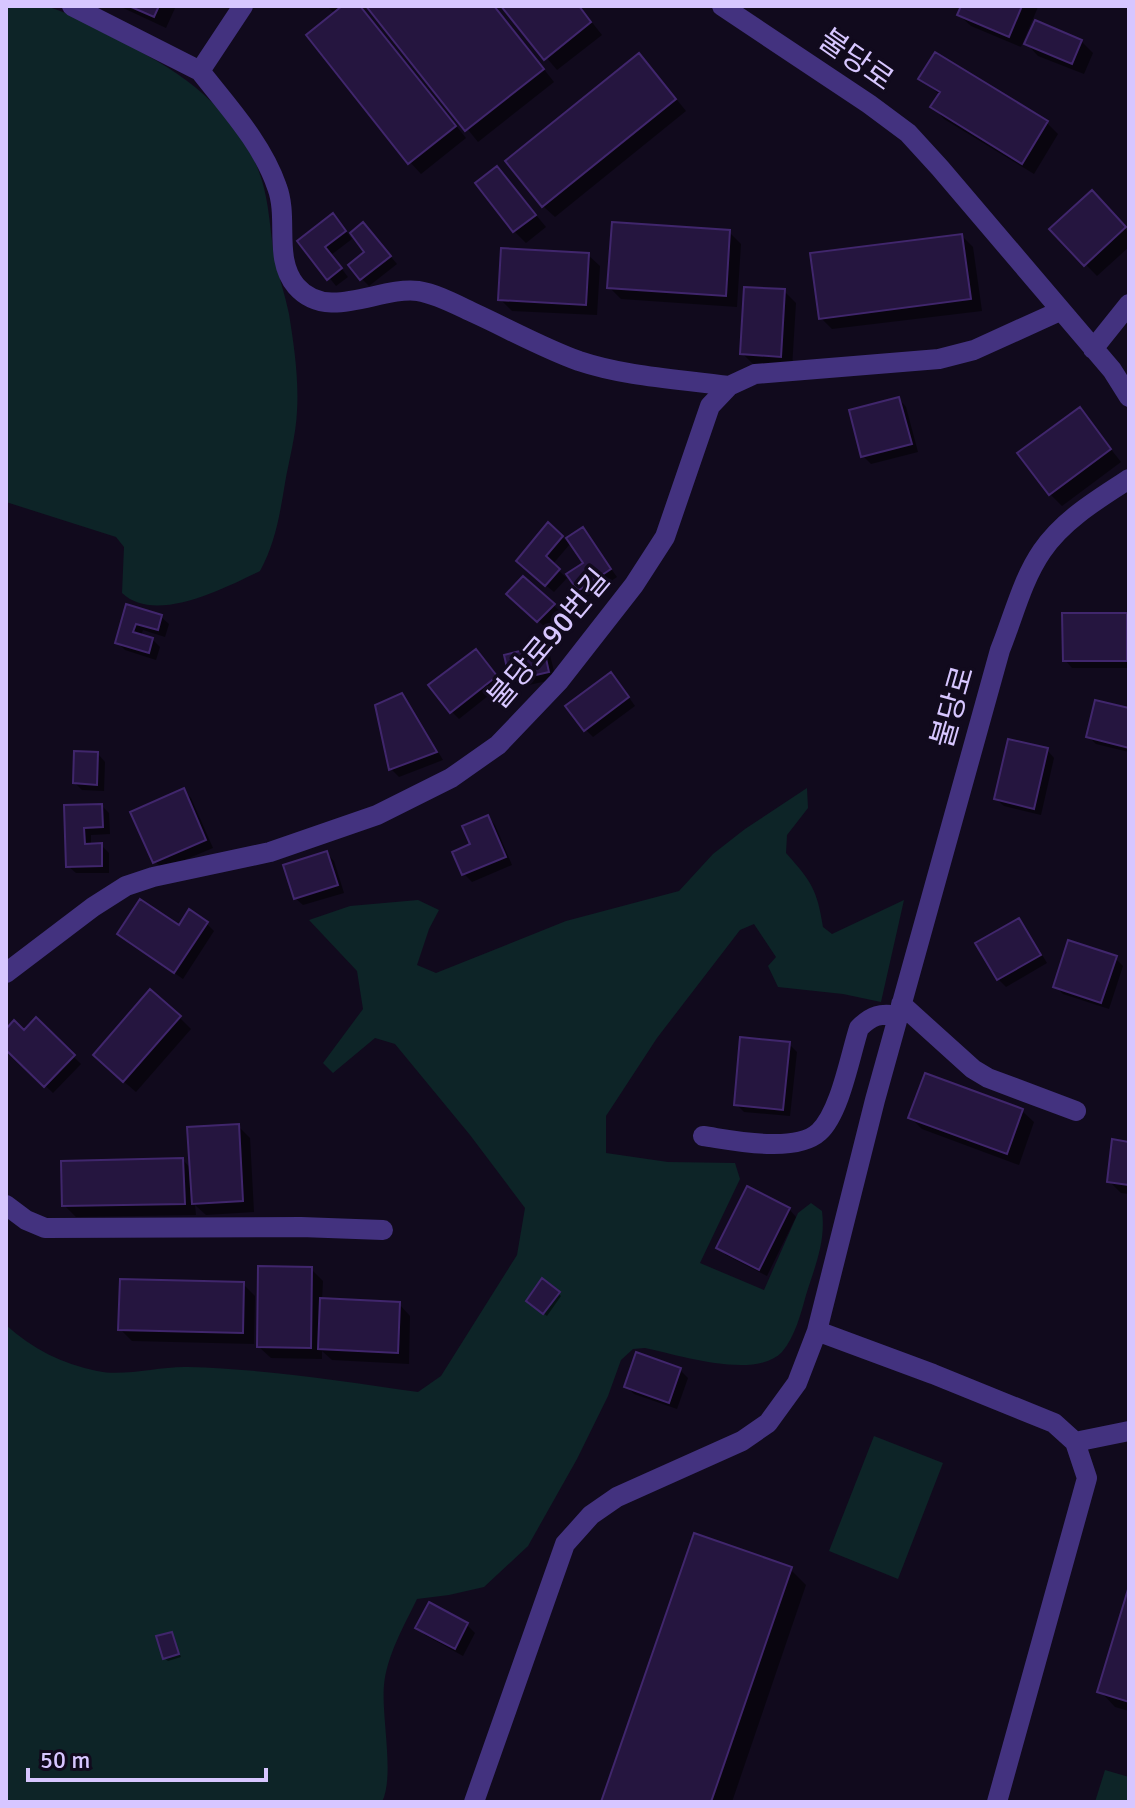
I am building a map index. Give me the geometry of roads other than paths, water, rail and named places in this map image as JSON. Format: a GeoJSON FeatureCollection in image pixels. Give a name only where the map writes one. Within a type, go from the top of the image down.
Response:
{"type":"FeatureCollection","features":[{"type":"Feature","properties":{"kind":"street"},"geometry":{"type":"LineString","coordinates":[[72,6],[200,71],[267,160],[279,190],[283,218],[282,250],[287,271],[298,288],[313,298],[333,303],[388,292],[418,291],[452,303],[578,360],[616,371],[729,386],[755,374],[939,359],[974,350],[1060,311]]}},
{"type":"Feature","properties":{"kind":"street"},"geometry":{"type":"LineString","coordinates":[[200,71],[243,6]]}},
{"type":"Feature","properties":{"kind":"street","name":"불당로"},"geometry":{"type":"LineString","coordinates":[[722,6],[908,133],[1112,370],[1129,397]]}},
{"type":"Feature","properties":{"kind":"street"},"geometry":{"type":"LineString","coordinates":[[1093,349],[1129,304]]}},
{"type":"Feature","properties":{"kind":"street","name":"불당로90번길"},"geometry":{"type":"LineString","coordinates":[[6,973],[126,886],[153,877],[270,852],[377,815],[451,778],[498,745],[559,681],[634,585],[665,537],[710,406],[729,386]]}},
{"type":"Feature","properties":{"kind":"street","name":"불당로"},"geometry":{"type":"LineString","coordinates":[[474,1802],[565,1544],[591,1515],[617,1497],[742,1441],[768,1423],[797,1383],[817,1331],[902,1004],[1000,650],[1042,551],[1064,526],[1129,479]]}},
{"type":"Feature","properties":{"kind":"street"},"geometry":{"type":"LineString","coordinates":[[703,1136],[777,1143],[800,1141],[817,1134],[829,1120],[859,1028],[869,1017],[902,1004],[973,1069],[988,1078],[1076,1111]]}},
{"type":"Feature","properties":{"kind":"street"},"geometry":{"type":"LineString","coordinates":[[6,1205],[26,1220],[45,1228],[383,1230]]}},
{"type":"Feature","properties":{"kind":"street"},"geometry":{"type":"LineString","coordinates":[[817,1331],[1054,1423],[1075,1442],[1087,1478],[997,1802]]}},
{"type":"Feature","properties":{"kind":"street"},"geometry":{"type":"LineString","coordinates":[[1075,1442],[1129,1431]]}}]}
